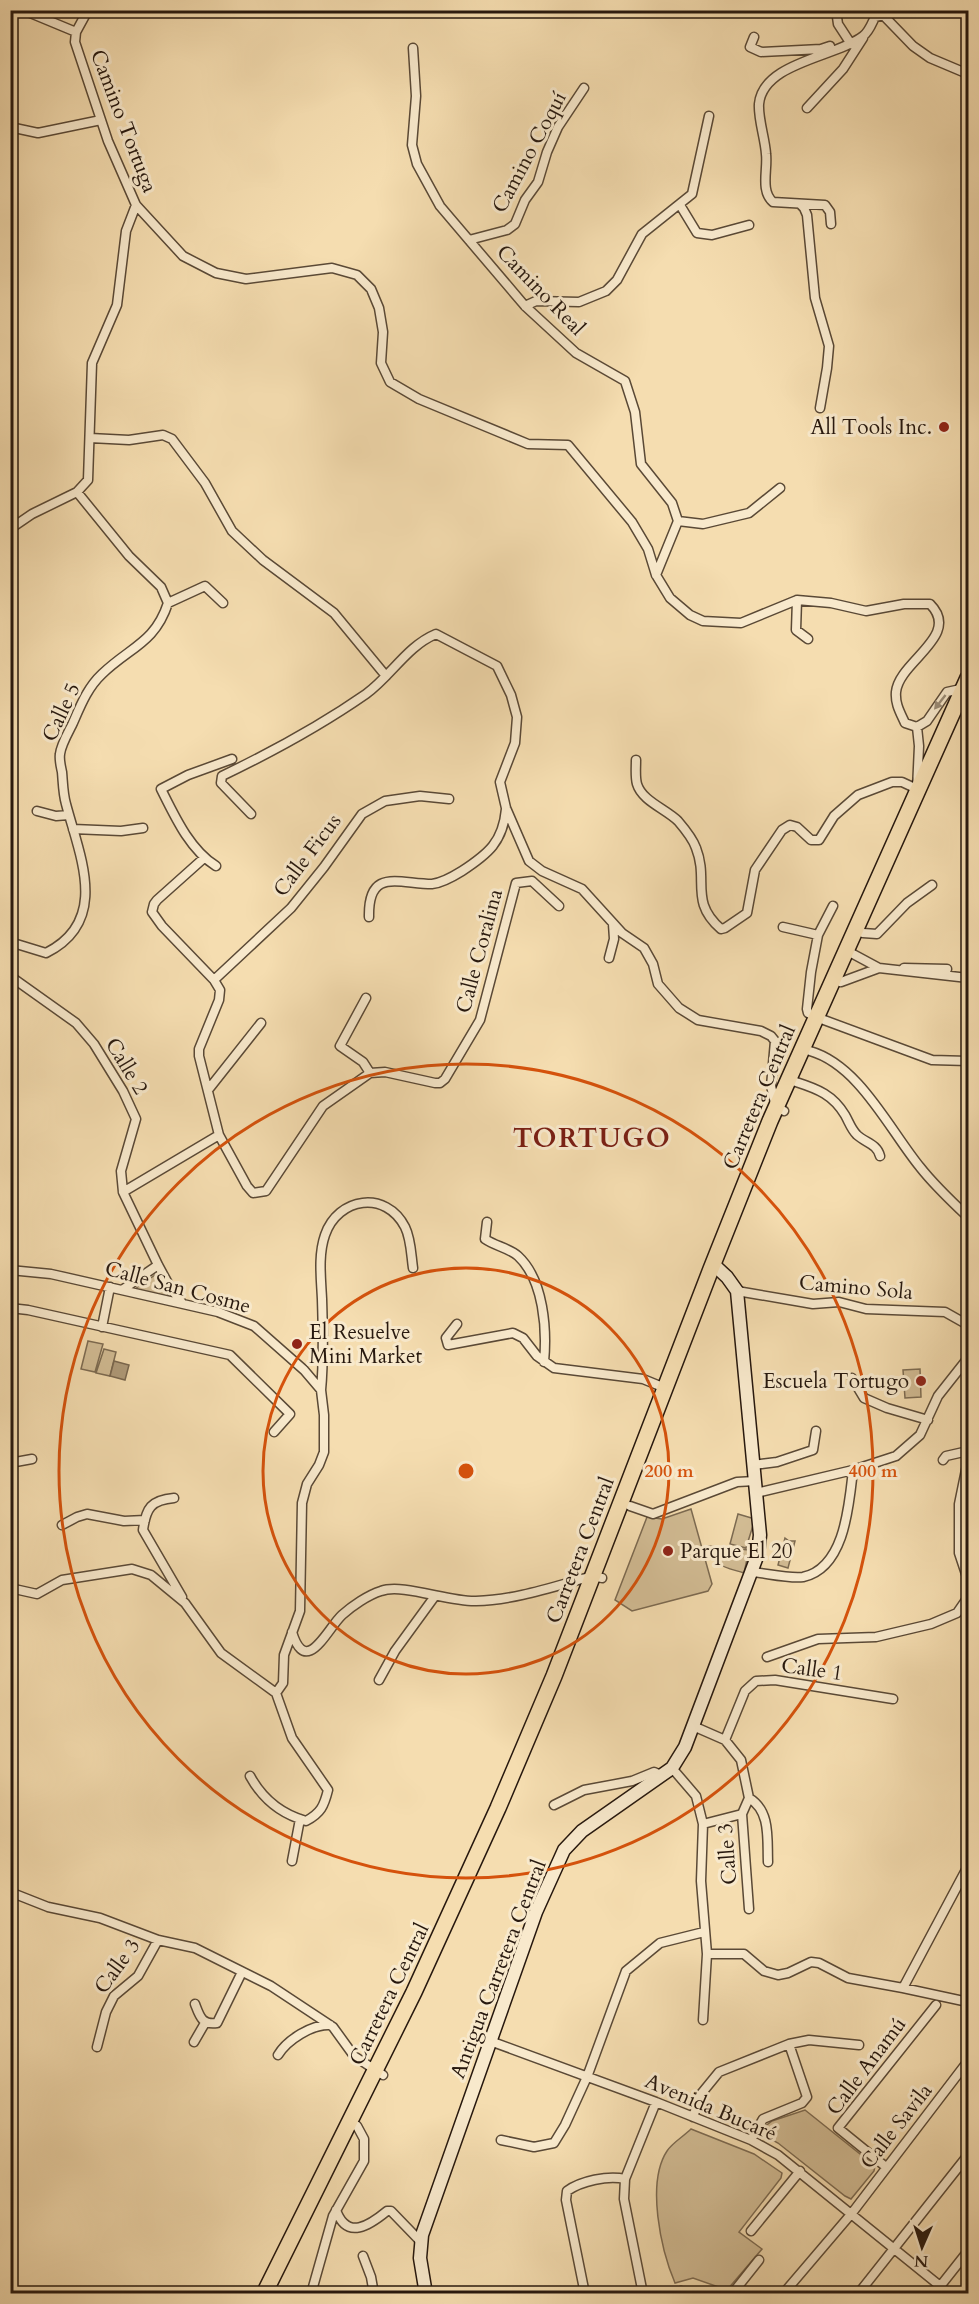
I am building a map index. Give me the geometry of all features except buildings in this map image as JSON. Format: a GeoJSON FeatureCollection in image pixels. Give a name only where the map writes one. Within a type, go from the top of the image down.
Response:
{"type":"FeatureCollection","features":[{"type":"Feature","properties":{"kind":"highway","name":"Carretera Central"},"geometry":{"type":"LineString","coordinates":[[264,2294],[379,2073],[422,1996],[506,1814],[598,1577],[665,1388],[780,1109],[917,789],[967,689]]}},
{"type":"Feature","properties":{"kind":"highway","name":"Carretera Central"},"geometry":{"type":"LineString","coordinates":[[780,1109],[796,1082],[810,1051],[820,1018],[841,982],[863,933],[967,689]]}},
{"type":"Feature","properties":{"kind":"highway","name":"Carretera Central"},"geometry":{"type":"LineString","coordinates":[[598,1577],[630,1506],[716,1267]]}},
{"type":"Feature","properties":{"kind":"highway","name":"Carretera Central"},"geometry":{"type":"LineString","coordinates":[[274,2294],[357,2126],[379,2073]]}},
{"type":"Feature","properties":{"kind":"street"},"geometry":{"type":"LineString","coordinates":[[23,10],[76,32],[87,10]]}},
{"type":"Feature","properties":{"kind":"street"},"geometry":{"type":"LineString","coordinates":[[836,10],[838,24],[849,42]]}},
{"type":"Feature","properties":{"kind":"street"},"geometry":{"type":"LineString","coordinates":[[807,108],[843,69],[875,17],[883,15],[913,46],[930,58],[969,74]]}},
{"type":"Feature","properties":{"kind":"street","name":"Camino Tortuga"},"geometry":{"type":"LineString","coordinates":[[76,32],[75,42],[101,120],[136,205],[183,256],[216,273],[246,279],[332,268],[357,275],[371,289],[379,308],[383,332],[381,363],[390,382],[419,399],[528,444],[568,445],[633,522],[648,549],[656,575],[670,598],[690,615],[703,621],[741,623],[797,600],[831,603],[866,611],[904,604],[930,604],[938,620],[936,635],[926,650],[903,671],[896,690],[896,703],[904,723],[917,727]]}},
{"type":"Feature","properties":{"kind":"street"},"geometry":{"type":"LineString","coordinates":[[831,224],[830,212],[825,205],[773,202],[768,198],[765,184],[766,156],[759,104],[764,89],[789,67],[865,35]]}},
{"type":"Feature","properties":{"kind":"street"},"geometry":{"type":"LineString","coordinates":[[754,37],[750,47],[762,52],[821,49],[849,42]]}},
{"type":"Feature","properties":{"kind":"street","name":"Camino Real"},"geometry":{"type":"LineString","coordinates":[[412,48],[416,96],[412,145],[417,164],[440,206],[525,306],[576,353],[626,381],[635,412],[641,464],[672,503],[678,520]]}},
{"type":"Feature","properties":{"kind":"street","name":"Camino Coquí"},"geometry":{"type":"LineString","coordinates":[[470,240],[507,230],[515,224],[525,201],[538,182],[558,127],[584,88]]}},
{"type":"Feature","properties":{"kind":"street"},"geometry":{"type":"LineString","coordinates":[[525,306],[536,301],[579,302],[606,291],[616,280],[642,234],[692,194],[709,116]]}},
{"type":"Feature","properties":{"kind":"street"},"geometry":{"type":"LineString","coordinates":[[10,128],[38,133],[101,120]]}},
{"type":"Feature","properties":{"kind":"street"},"geometry":{"type":"LineString","coordinates":[[800,204],[807,215],[815,298],[829,346],[819,408]]}},
{"type":"Feature","properties":{"kind":"street"},"geometry":{"type":"LineString","coordinates":[[10,529],[32,514],[77,492],[88,480],[92,363],[117,305],[126,231],[136,205]]}},
{"type":"Feature","properties":{"kind":"street"},"geometry":{"type":"LineString","coordinates":[[680,205],[697,233],[712,235],[749,225]]}},
{"type":"Feature","properties":{"kind":"street"},"geometry":{"type":"LineString","coordinates":[[90,438],[129,440],[163,435],[172,439],[205,483],[232,531],[263,560],[334,613],[386,676]]}},
{"type":"Feature","properties":{"kind":"street"},"geometry":{"type":"LineString","coordinates":[[656,575],[678,520],[703,524],[749,513],[780,488]]}},
{"type":"Feature","properties":{"kind":"street"},"geometry":{"type":"LineString","coordinates":[[77,492],[129,556],[161,587],[168,603],[205,586],[223,603]]}},
{"type":"Feature","properties":{"kind":"street"},"geometry":{"type":"LineString","coordinates":[[797,600],[795,630],[808,639]]}},
{"type":"Feature","properties":{"kind":"street","name":"Calle 5"},"geometry":{"type":"LineString","coordinates":[[10,942],[46,953],[59,946],[78,925],[84,911],[87,894],[65,801],[60,753],[86,694],[101,675],[150,637],[163,618],[168,603]]}},
{"type":"Feature","properties":{"kind":"street"},"geometry":{"type":"LineString","coordinates":[[251,814],[221,783],[222,776],[282,747],[368,693],[423,639],[436,634],[497,666],[512,695],[517,717],[515,743],[500,782],[506,808],[529,861],[542,871],[582,890],[632,942],[648,952],[658,984],[679,1008],[698,1020],[761,1031],[771,1036],[774,1041],[771,1086],[780,1109]]}},
{"type":"Feature","properties":{"kind":"street"},"geometry":{"type":"LineString","coordinates":[[636,760],[637,783],[642,792],[678,821],[696,846],[700,863],[702,902],[711,920],[721,929],[733,924],[747,913],[755,870],[782,830],[790,825],[797,827],[811,840],[819,840],[834,816],[858,795],[892,783],[906,783],[917,789],[919,746],[917,727],[927,721],[947,692],[967,689]]}},
{"type":"Feature","properties":{"kind":"street"},"geometry":{"type":"LineString","coordinates":[[216,866],[204,858],[177,821],[161,789],[188,775],[232,759]]}},
{"type":"Feature","properties":{"kind":"street","name":"Calle Ficus"},"geometry":{"type":"LineString","coordinates":[[214,980],[291,908],[362,814],[385,801],[420,796],[450,799]]}},
{"type":"Feature","properties":{"kind":"street"},"geometry":{"type":"LineString","coordinates":[[369,917],[371,893],[378,886],[401,880],[434,884],[456,875],[487,854],[501,831],[506,808]]}},
{"type":"Feature","properties":{"kind":"street"},"geometry":{"type":"LineString","coordinates":[[37,811],[56,816],[69,815]]}},
{"type":"Feature","properties":{"kind":"street"},"geometry":{"type":"LineString","coordinates":[[73,829],[121,831],[143,828]]}},
{"type":"Feature","properties":{"kind":"street"},"geometry":{"type":"LineString","coordinates":[[204,858],[157,900],[152,912],[162,926],[214,980],[220,990],[219,1000],[198,1056],[219,1135],[247,1186],[253,1192],[266,1191],[323,1106],[370,1073],[363,1062],[340,1046],[366,998]]}},
{"type":"Feature","properties":{"kind":"street","name":"Calle Coralina"},"geometry":{"type":"LineString","coordinates":[[370,1073],[385,1072],[435,1083],[440,1083],[445,1079],[480,1020],[516,883],[532,880],[559,906]]}},
{"type":"Feature","properties":{"kind":"street"},"geometry":{"type":"LineString","coordinates":[[863,933],[877,934],[907,903],[932,885]]}},
{"type":"Feature","properties":{"kind":"street"},"geometry":{"type":"LineString","coordinates":[[833,906],[818,935],[807,1002],[808,1013],[932,1060],[969,1061]]}},
{"type":"Feature","properties":{"kind":"street"},"geometry":{"type":"LineString","coordinates":[[609,958],[614,939],[613,923]]}},
{"type":"Feature","properties":{"kind":"street"},"geometry":{"type":"LineString","coordinates":[[783,927],[818,935]]}},
{"type":"Feature","properties":{"kind":"street"},"geometry":{"type":"LineString","coordinates":[[853,954],[879,968],[969,978]]}},
{"type":"Feature","properties":{"kind":"street"},"geometry":{"type":"LineString","coordinates":[[841,982],[879,968],[948,969]]}},
{"type":"Feature","properties":{"kind":"street","name":"Calle 2"},"geometry":{"type":"LineString","coordinates":[[10,976],[76,1023],[94,1044],[123,1090],[136,1119],[122,1171],[123,1192],[158,1265],[183,1304]]}},
{"type":"Feature","properties":{"kind":"street"},"geometry":{"type":"LineString","coordinates":[[208,1090],[261,1023]]}},
{"type":"Feature","properties":{"kind":"street"},"geometry":{"type":"LineString","coordinates":[[810,1051],[825,1055],[860,1086],[919,1166],[935,1185],[969,1216]]}},
{"type":"Feature","properties":{"kind":"street"},"geometry":{"type":"LineString","coordinates":[[796,1082],[818,1089],[833,1098],[858,1137],[876,1147],[880,1156]]}},
{"type":"Feature","properties":{"kind":"street"},"geometry":{"type":"LineString","coordinates":[[123,1192],[219,1135]]}},
{"type":"Feature","properties":{"kind":"street"},"geometry":{"type":"LineString","coordinates":[[276,1693],[283,1683],[284,1655],[300,1611],[302,1503],[307,1484],[324,1452],[321,1390],[324,1363],[321,1253],[325,1234],[339,1211],[354,1204],[372,1202],[386,1206],[396,1214],[405,1228],[412,1268]]}},
{"type":"Feature","properties":{"kind":"street"},"geometry":{"type":"LineString","coordinates":[[487,1222],[485,1239],[517,1255],[531,1271],[545,1324],[544,1362]]}},
{"type":"Feature","properties":{"kind":"street"},"geometry":{"type":"LineString","coordinates":[[122,1290],[158,1265]]}},
{"type":"Feature","properties":{"kind":"street"},"geometry":{"type":"LineString","coordinates":[[716,1267],[732,1282],[736,1291]]}},
{"type":"Feature","properties":{"kind":"street","name":"Calle San Cosme"},"geometry":{"type":"LineString","coordinates":[[10,1270],[51,1274],[218,1312],[254,1326],[304,1370],[321,1390]]}},
{"type":"Feature","properties":{"kind":"street"},"geometry":{"type":"LineString","coordinates":[[102,1327],[110,1287]]}},
{"type":"Feature","properties":{"kind":"street","name":"Camino Sola"},"geometry":{"type":"LineString","coordinates":[[736,1291],[813,1304],[839,1302],[866,1309],[945,1312],[969,1325]]}},
{"type":"Feature","properties":{"kind":"street","name":"Antigua Carretera Central"},"geometry":{"type":"LineString","coordinates":[[426,2294],[420,2258],[421,2242],[428,2217],[536,1912],[564,1850],[582,1831],[667,1772],[685,1747],[758,1554],[760,1535],[736,1291]]}},
{"type":"Feature","properties":{"kind":"street"},"geometry":{"type":"LineString","coordinates":[[10,1308],[28,1310],[230,1356],[290,1414],[274,1432]]}},
{"type":"Feature","properties":{"kind":"street"},"geometry":{"type":"LineString","coordinates":[[457,1324],[446,1338],[448,1345],[513,1333],[523,1338],[544,1362],[554,1368],[643,1378],[665,1388]]}},
{"type":"Feature","properties":{"kind":"street"},"geometry":{"type":"LineString","coordinates":[[630,1506],[653,1515],[737,1482],[755,1487],[853,1470],[896,1456],[920,1435],[938,1396],[969,1358]]}},
{"type":"Feature","properties":{"kind":"street"},"geometry":{"type":"LineString","coordinates":[[852,1378],[864,1398],[886,1408],[927,1420]]}},
{"type":"Feature","properties":{"kind":"street"},"geometry":{"type":"LineString","coordinates":[[753,1465],[777,1462],[813,1450],[816,1431]]}},
{"type":"Feature","properties":{"kind":"street"},"geometry":{"type":"LineString","coordinates":[[943,1460],[946,1455],[969,1451]]}},
{"type":"Feature","properties":{"kind":"street"},"geometry":{"type":"LineString","coordinates":[[10,1463],[32,1459]]}},
{"type":"Feature","properties":{"kind":"street"},"geometry":{"type":"LineString","coordinates":[[969,1460],[959,1504],[959,1553],[969,1580]]}},
{"type":"Feature","properties":{"kind":"street"},"geometry":{"type":"LineString","coordinates":[[752,1572],[802,1577],[826,1566],[834,1555],[849,1507],[853,1470]]}},
{"type":"Feature","properties":{"kind":"street"},"geometry":{"type":"LineString","coordinates":[[174,1498],[160,1499],[150,1506],[143,1530],[185,1603],[221,1653],[276,1693],[292,1738],[327,1790],[324,1806],[318,1814],[306,1821],[300,1819],[264,1798],[250,1776]]}},
{"type":"Feature","properties":{"kind":"street"},"geometry":{"type":"LineString","coordinates":[[62,1526],[87,1514],[124,1521],[145,1520]]}},
{"type":"Feature","properties":{"kind":"street"},"geometry":{"type":"LineString","coordinates":[[10,1588],[37,1594],[62,1580],[132,1569],[151,1575],[185,1603]]}},
{"type":"Feature","properties":{"kind":"street"},"geometry":{"type":"LineString","coordinates":[[292,1632],[298,1647],[310,1651],[316,1648],[342,1615],[370,1596],[395,1588],[456,1600],[495,1599],[523,1595],[598,1577]]}},
{"type":"Feature","properties":{"kind":"street"},"geometry":{"type":"LineString","coordinates":[[379,1680],[395,1651],[435,1596]]}},
{"type":"Feature","properties":{"kind":"street"},"geometry":{"type":"LineString","coordinates":[[766,1657],[818,1639],[876,1637],[931,1624],[957,1613],[969,1597]]}},
{"type":"Feature","properties":{"kind":"street","name":"Calle 1"},"geometry":{"type":"LineString","coordinates":[[726,1740],[744,1691],[756,1681],[775,1680],[893,1699]]}},
{"type":"Feature","properties":{"kind":"street"},"geometry":{"type":"LineString","coordinates":[[693,1726],[726,1740],[741,1760],[749,1798],[759,1804],[766,1823],[768,1862]]}},
{"type":"Feature","properties":{"kind":"street"},"geometry":{"type":"LineString","coordinates":[[554,1805],[584,1790],[632,1780],[654,1772],[667,1772],[696,1796],[703,1824],[701,1881],[707,1954],[703,2020]]}},
{"type":"Feature","properties":{"kind":"street","name":"Calle 3"},"geometry":{"type":"LineString","coordinates":[[749,1798],[742,1814],[749,1909]]}},
{"type":"Feature","properties":{"kind":"street"},"geometry":{"type":"LineString","coordinates":[[703,1824],[742,1814]]}},
{"type":"Feature","properties":{"kind":"street"},"geometry":{"type":"LineString","coordinates":[[292,1861],[300,1819]]}},
{"type":"Feature","properties":{"kind":"street"},"geometry":{"type":"LineString","coordinates":[[903,1988],[969,1866]]}},
{"type":"Feature","properties":{"kind":"street"},"geometry":{"type":"LineString","coordinates":[[10,1903],[13,1893],[48,1907],[100,1918],[158,1940],[195,1948],[271,1986],[331,2025],[354,2056],[379,2073]]}},
{"type":"Feature","properties":{"kind":"street"},"geometry":{"type":"LineString","coordinates":[[501,2140],[534,2147],[554,2143],[587,2077],[626,1971],[660,1944],[704,1932]]}},
{"type":"Feature","properties":{"kind":"street","name":"Calle 3"},"geometry":{"type":"LineString","coordinates":[[98,2047],[106,2012],[114,1996],[138,1976],[158,1940]]}},
{"type":"Feature","properties":{"kind":"street"},"geometry":{"type":"LineString","coordinates":[[707,1954],[744,1954],[764,1971],[778,1975],[788,1973],[811,1962],[819,1963],[848,1978],[969,2002]]}},
{"type":"Feature","properties":{"kind":"street"},"geometry":{"type":"LineString","coordinates":[[195,2004],[205,2022],[217,2023],[242,1972]]}},
{"type":"Feature","properties":{"kind":"street","name":"Calle Anamú"},"geometry":{"type":"LineString","coordinates":[[886,2167],[838,2128],[936,2005]]}},
{"type":"Feature","properties":{"kind":"street"},"geometry":{"type":"LineString","coordinates":[[194,2042],[205,2022]]}},
{"type":"Feature","properties":{"kind":"street"},"geometry":{"type":"LineString","coordinates":[[278,2055],[284,2044],[321,2024],[331,2025]]}},
{"type":"Feature","properties":{"kind":"street"},"geometry":{"type":"LineString","coordinates":[[693,2117],[701,2094],[719,2072],[789,2044],[809,2040],[859,2045]]}},
{"type":"Feature","properties":{"kind":"street","name":"Avenida Bucaré"},"geometry":{"type":"LineString","coordinates":[[490,2041],[656,2102],[751,2140],[800,2171],[950,2294]]}},
{"type":"Feature","properties":{"kind":"street"},"geometry":{"type":"LineString","coordinates":[[751,2140],[763,2119],[802,2103],[807,2097],[789,2044]]}},
{"type":"Feature","properties":{"kind":"street","name":"Calle Savila"},"geometry":{"type":"LineString","coordinates":[[783,2294],[852,2213],[969,2061]]}},
{"type":"Feature","properties":{"kind":"street"},"geometry":{"type":"LineString","coordinates":[[643,2294],[624,2199],[625,2179],[656,2102]]}},
{"type":"Feature","properties":{"kind":"street"},"geometry":{"type":"LineString","coordinates":[[311,2294],[336,2210],[364,2161],[364,2139],[357,2126]]}},
{"type":"Feature","properties":{"kind":"street"},"geometry":{"type":"LineString","coordinates":[[858,2294],[969,2155]]}},
{"type":"Feature","properties":{"kind":"street"},"geometry":{"type":"LineString","coordinates":[[751,2231],[800,2171]]}},
{"type":"Feature","properties":{"kind":"street"},"geometry":{"type":"LineString","coordinates":[[585,2294],[566,2200],[567,2191],[576,2185],[616,2177],[625,2179]]}},
{"type":"Feature","properties":{"kind":"street"},"geometry":{"type":"LineString","coordinates":[[336,2210],[340,2220],[350,2227],[373,2224],[387,2211],[391,2211],[421,2242]]}},
{"type":"Feature","properties":{"kind":"street"},"geometry":{"type":"LineString","coordinates":[[934,2294],[969,2251]]}},
{"type":"Feature","properties":{"kind":"street"},"geometry":{"type":"LineString","coordinates":[[363,2256],[371,2277],[374,2294]]}},
{"type":"Feature","properties":{"kind":"street"},"geometry":{"type":"LineString","coordinates":[[732,2294],[759,2260]]}},
{"type":"Feature","properties":{"kind":"street"},"geometry":{"type":"LineString","coordinates":[[670,2294],[681,2291]]}},
{"type":"Feature","properties":{"kind":"shaded area"},"geometry":{"type":"Polygon","coordinates":[[[155,1275],[171,1299],[132,1291],[155,1275]]]}},
{"type":"Feature","properties":{"kind":"shaded area"},"geometry":{"type":"Polygon","coordinates":[[[88,1341],[103,1344],[95,1372],[81,1369],[88,1341]]]}},
{"type":"Feature","properties":{"kind":"shaded area"},"geometry":{"type":"Polygon","coordinates":[[[104,1349],[116,1352],[110,1376],[96,1373],[104,1349]]]}},
{"type":"Feature","properties":{"kind":"shaded area"},"geometry":{"type":"Polygon","coordinates":[[[114,1361],[129,1365],[125,1380],[110,1376],[114,1361]]]}},
{"type":"Feature","properties":{"kind":"shaded area"},"geometry":{"type":"Polygon","coordinates":[[[920,1369],[921,1397],[905,1398],[903,1370],[920,1369]]]}},
{"type":"Feature","properties":{"kind":"shaded area","name":"Parque El 20"},"geometry":{"type":"Polygon","coordinates":[[[691,1509],[712,1584],[708,1591],[632,1611],[615,1600],[647,1517],[662,1519],[691,1509]]]}},
{"type":"Feature","properties":{"kind":"shaded area"},"geometry":{"type":"Polygon","coordinates":[[[738,1514],[755,1519],[746,1548],[730,1544],[738,1514]]]}},
{"type":"Feature","properties":{"kind":"shaded area"},"geometry":{"type":"Polygon","coordinates":[[[785,1538],[795,1541],[788,1568],[778,1565],[785,1538]]]}},
{"type":"Feature","properties":{"kind":"shaded area"},"geometry":{"type":"Polygon","coordinates":[[[708,1546],[749,1550],[744,1573],[717,1562],[708,1546]]]}},
{"type":"Feature","properties":{"kind":"shaded area"},"geometry":{"type":"Polygon","coordinates":[[[805,2110],[875,2166],[874,2171],[851,2199],[778,2143],[762,2134],[763,2128],[772,2121],[805,2110]]]}},
{"type":"Feature","properties":{"kind":"shaded area"},"geometry":{"type":"Polygon","coordinates":[[[691,2129],[754,2154],[782,2173],[781,2178],[739,2232],[762,2249],[727,2290],[693,2278],[675,2283],[665,2253],[658,2217],[657,2180],[669,2148],[691,2129]]]}},
{"type":"Feature","properties":{"kind":"place","name":"All Tools Inc."},"geometry":{"type":"Point","coordinates":[944,427]}},
{"type":"Feature","properties":{"kind":"place","name":"El Resuelve Mini Market"},"geometry":{"type":"Point","coordinates":[297,1344]}},
{"type":"Feature","properties":{"kind":"place","name":"Escuela Tortugo"},"geometry":{"type":"Point","coordinates":[921,1381]}},
{"type":"Feature","properties":{"kind":"place","name":"Parque El 20"},"geometry":{"type":"Point","coordinates":[668,1551]}},
{"type":"Feature","properties":{"kind":"district","name":"TORTUGO"},"geometry":{"type":"Point","coordinates":[592,1138]}}]}
